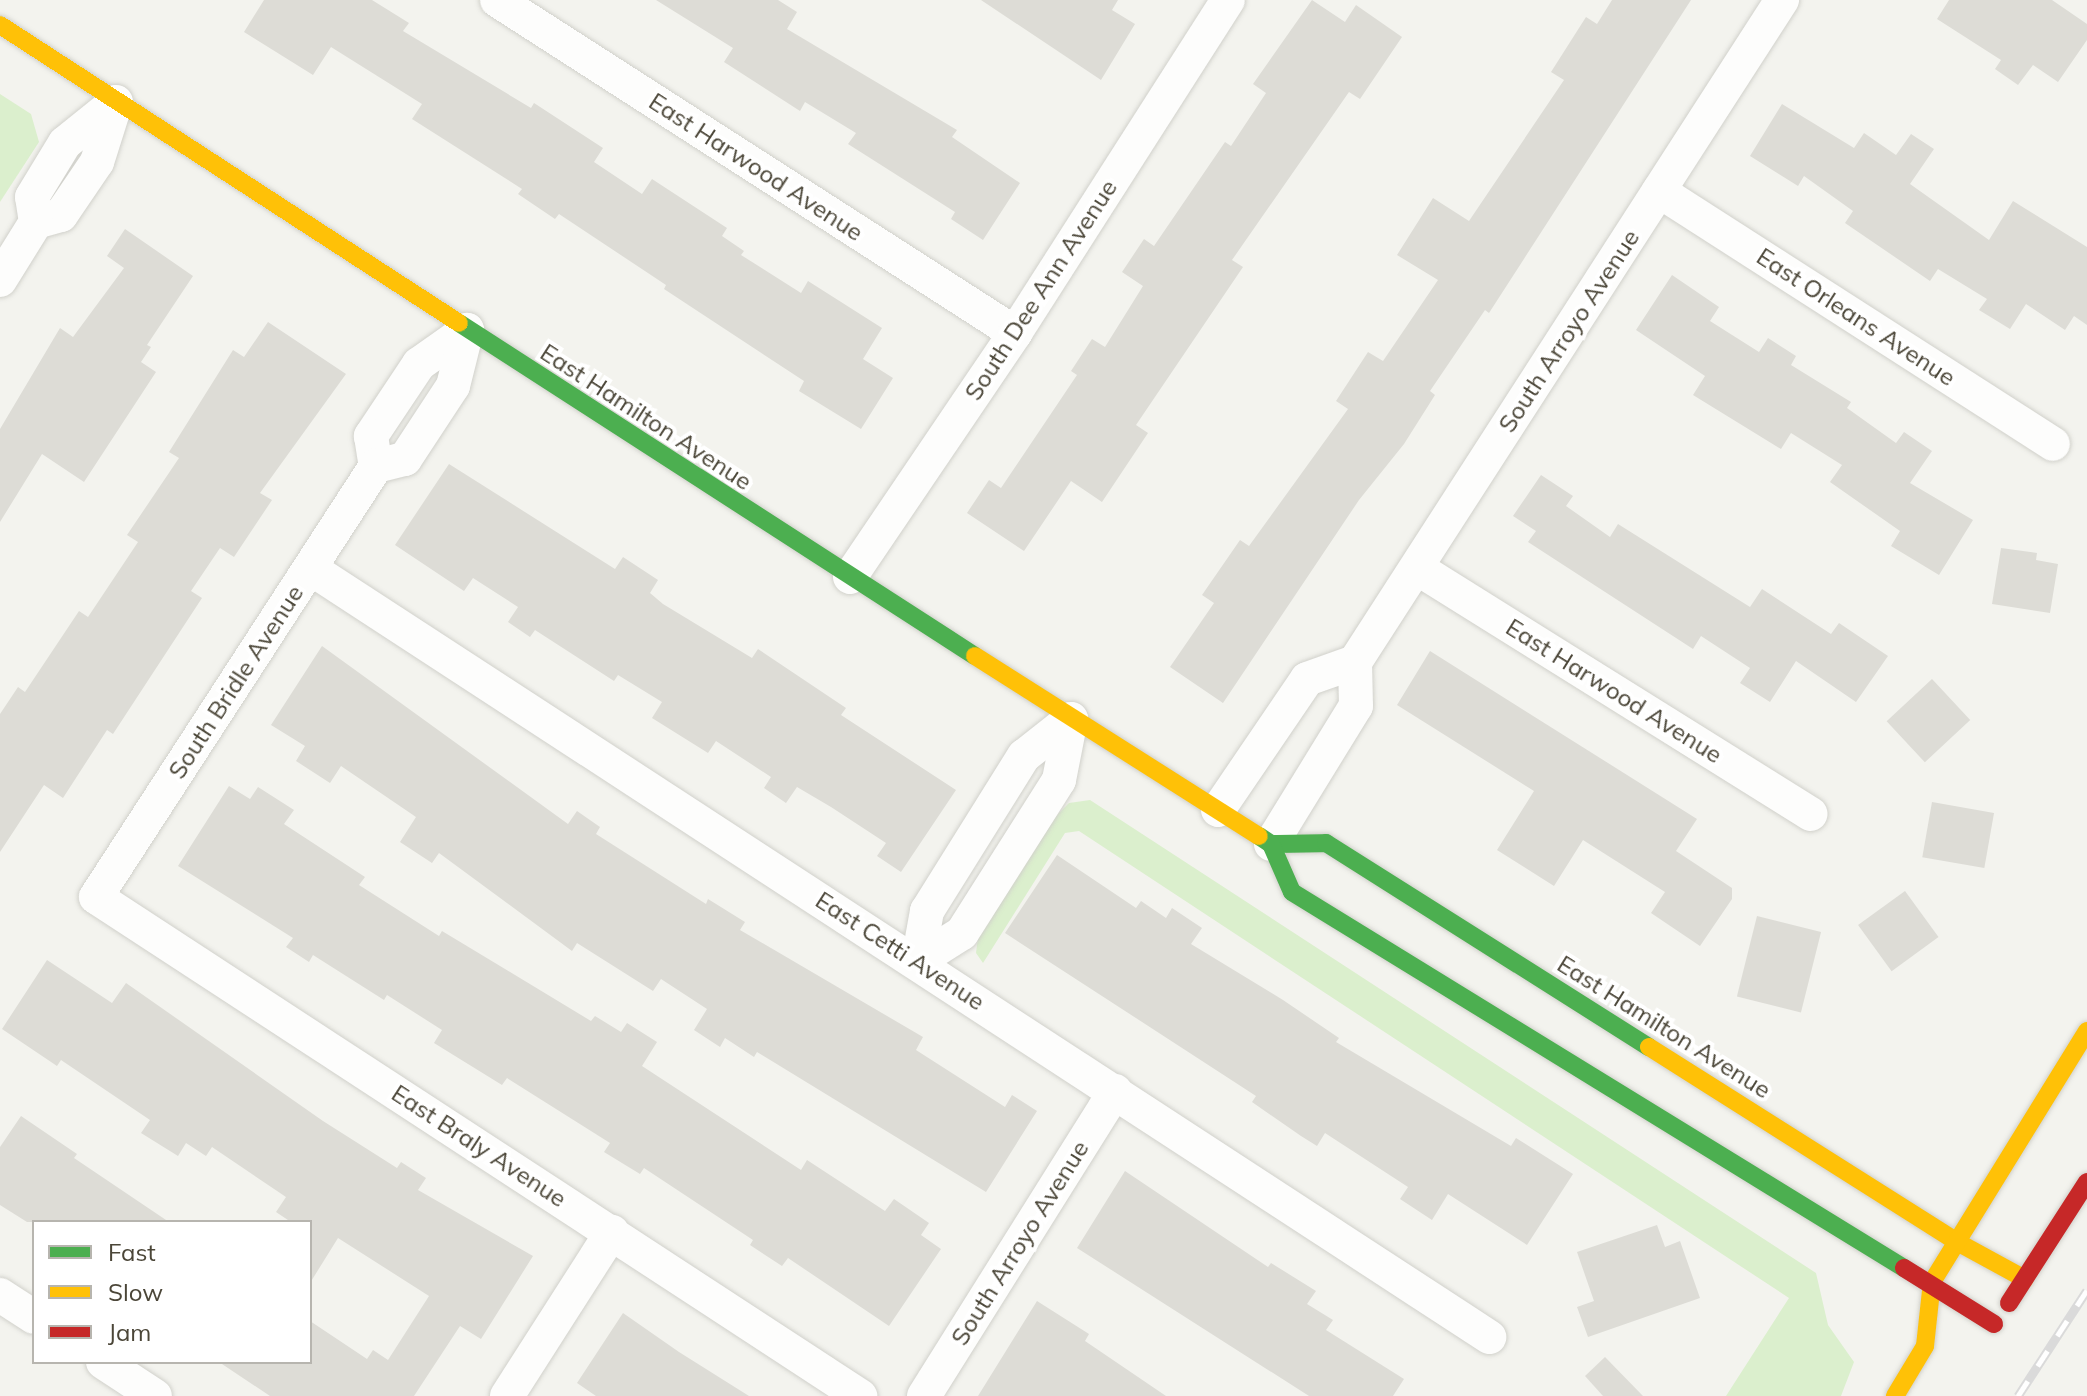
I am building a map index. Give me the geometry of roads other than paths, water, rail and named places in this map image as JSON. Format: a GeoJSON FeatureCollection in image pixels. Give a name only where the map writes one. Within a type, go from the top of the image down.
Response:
{"type":"FeatureCollection","features":[{"type":"Feature","properties":{"kind":"street","name":"East Harwood Avenue"},"geometry":{"type":"LineString","coordinates":[[497,0],[1015,333]]}},
{"type":"Feature","properties":{"kind":"street","name":"South Dee Ann Avenue"},"geometry":{"type":"LineString","coordinates":[[850,577],[1015,333],[1228,0]]}},
{"type":"Feature","properties":{"kind":"street","name":"South Arroyo Avenue"},"geometry":{"type":"LineString","coordinates":[[1355,662],[1782,0]]}},
{"type":"Feature","properties":{"kind":"street","name":"East Hamilton Avenue"},"geometry":{"type":"LineString","coordinates":[[0,25],[850,577],[1271,844],[1326,843],[1957,1242],[2025,1279]]}},
{"type":"Feature","properties":{"kind":"street"},"geometry":{"type":"LineString","coordinates":[[0,280],[36,222],[32,197],[65,143],[116,102]]}},
{"type":"Feature","properties":{"kind":"street","name":"East Orleans Avenue"},"geometry":{"type":"LineString","coordinates":[[1659,191],[2053,444]]}},
{"type":"Feature","properties":{"kind":"street","name":"South Bridle Avenue"},"geometry":{"type":"LineString","coordinates":[[96,897],[376,466],[371,436],[419,364],[467,330]]}},
{"type":"Feature","properties":{"kind":"street","name":"East Cetti Avenue"},"geometry":{"type":"LineString","coordinates":[[310,568],[1489,1337]]}},
{"type":"Feature","properties":{"kind":"street","name":"East Harwood Avenue"},"geometry":{"type":"LineString","coordinates":[[1417,568],[1811,814]]}},
{"type":"Feature","properties":{"kind":"street"},"geometry":{"type":"LineString","coordinates":[[1218,810],[1307,679],[1355,662],[1356,706],[1271,844],[1292,892],[1932,1282],[1994,1324]]}},
{"type":"Feature","properties":{"kind":"street"},"geometry":{"type":"LineString","coordinates":[[1071,719],[1059,780],[962,933],[918,961],[927,911],[1024,756],[1071,719]]}},
{"type":"Feature","properties":{"kind":"street","name":"East Braly Avenue"},"geometry":{"type":"LineString","coordinates":[[96,897],[860,1396]]}},
{"type":"Feature","properties":{"kind":"street"},"geometry":{"type":"LineString","coordinates":[[1895,1396],[1925,1346],[1932,1282],[2087,1031]]}},
{"type":"Feature","properties":{"kind":"street","name":"South Arroyo Avenue"},"geometry":{"type":"LineString","coordinates":[[924,1396],[1115,1091]]}},
{"type":"Feature","properties":{"kind":"street"},"geometry":{"type":"LineString","coordinates":[[1925,1346],[1994,1324],[2087,1182]]}},
{"type":"Feature","properties":{"kind":"street"},"geometry":{"type":"LineString","coordinates":[[507,1396],[612,1232]]}},
{"type":"Feature","properties":{"kind":"street"},"geometry":{"type":"LineString","coordinates":[[0,1295],[32,1316]]}},
{"type":"Feature","properties":{"kind":"street"},"geometry":{"type":"LineString","coordinates":[[106,1364],[155,1396]]}},
{"type":"Feature","properties":{"kind":"railway"},"geometry":{"type":"LineString","coordinates":[[2018,1396],[2087,1290]]}}]}
